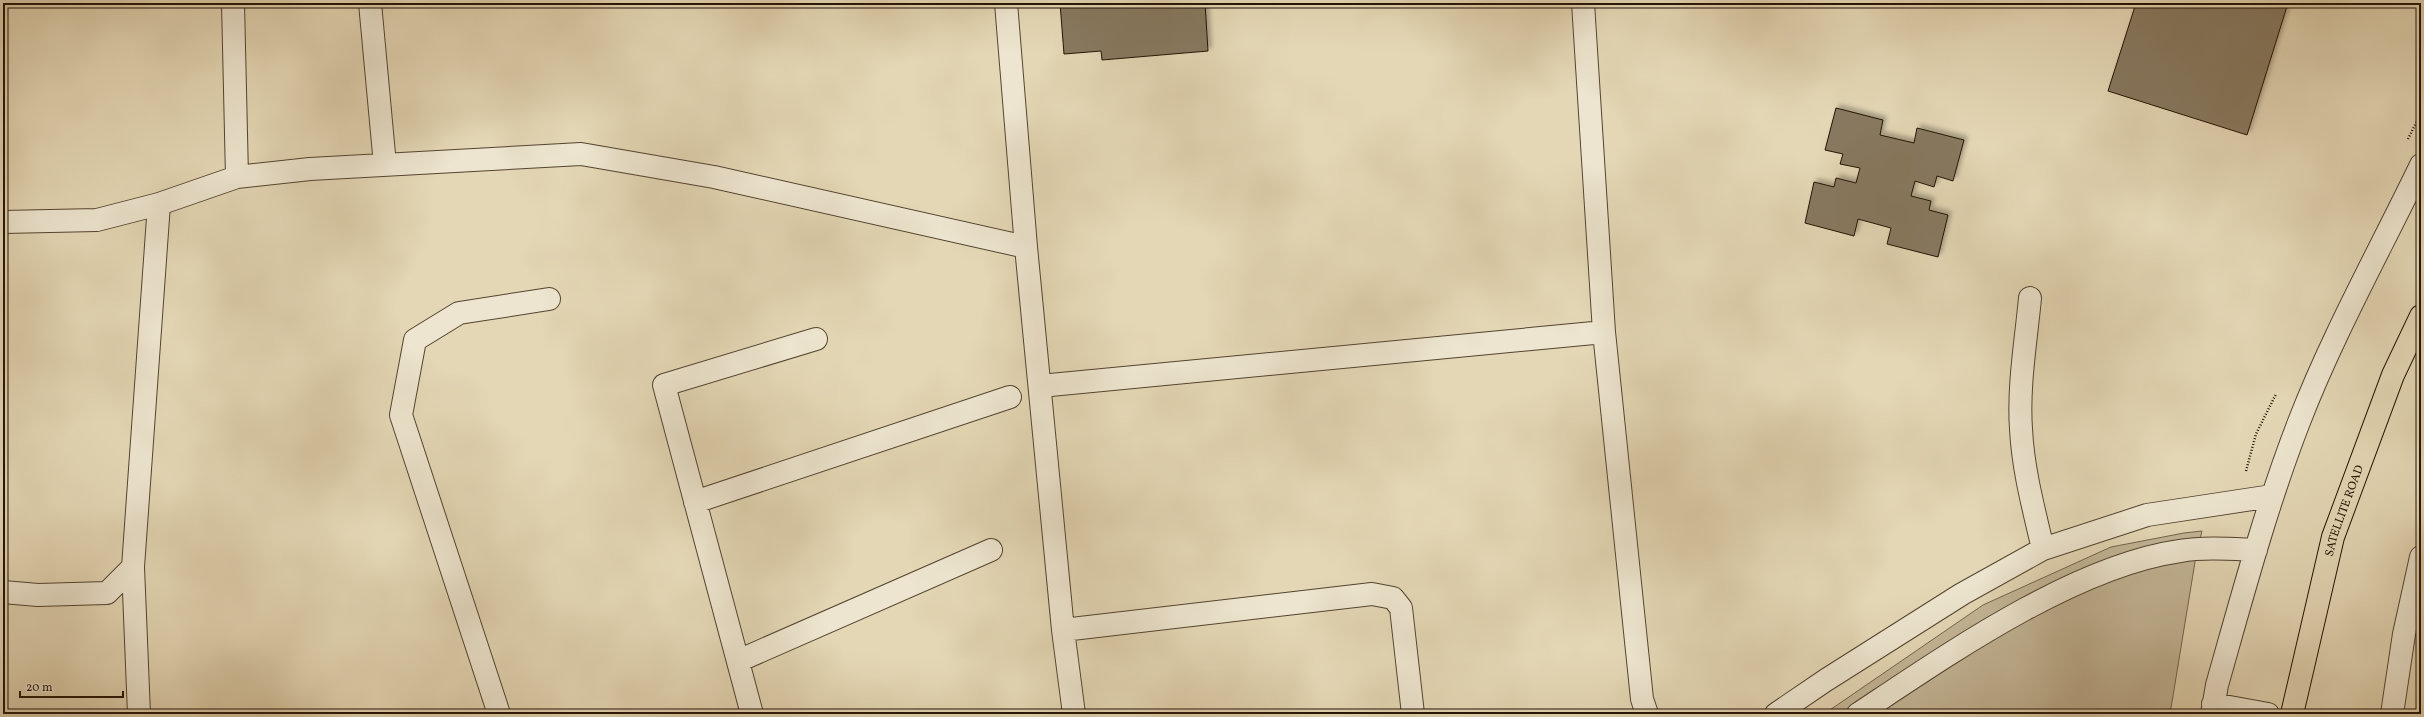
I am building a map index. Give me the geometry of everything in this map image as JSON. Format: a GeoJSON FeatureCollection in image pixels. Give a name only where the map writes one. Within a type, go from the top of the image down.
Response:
{"type":"FeatureCollection","features":[{"type":"Feature","properties":{"kind":"main road","name":"SATELLITE ROAD"},"geometry":{"type":"LineString","coordinates":[[2292,714],[2333,536],[2393,375],[2421,316]]}},
{"type":"Feature","properties":{"kind":"street"},"geometry":{"type":"LineString","coordinates":[[233,3],[237,177]]}},
{"type":"Feature","properties":{"kind":"street"},"geometry":{"type":"LineString","coordinates":[[370,3],[385,165]]}},
{"type":"Feature","properties":{"kind":"street"},"geometry":{"type":"LineString","coordinates":[[1006,3],[1026,247],[1063,630],[1074,714]]}},
{"type":"Feature","properties":{"kind":"street"},"geometry":{"type":"LineString","coordinates":[[1583,3],[1604,332],[1642,699],[1646,714]]}},
{"type":"Feature","properties":{"kind":"street"},"geometry":{"type":"LineString","coordinates":[[3,222],[97,220],[158,204],[237,177],[310,169],[581,154],[714,177],[1026,247]]}},
{"type":"Feature","properties":{"kind":"street"},"geometry":{"type":"LineString","coordinates":[[2268,714],[2213,709],[2217,685],[2272,496],[2300,421],[2328,358],[2421,165]]}},
{"type":"Feature","properties":{"kind":"street"},"geometry":{"type":"LineString","coordinates":[[138,714],[134,567],[158,204]]}},
{"type":"Feature","properties":{"kind":"street"},"geometry":{"type":"LineString","coordinates":[[2030,298],[2022,381],[2021,429],[2032,503],[2043,549]]}},
{"type":"Feature","properties":{"kind":"street"},"geometry":{"type":"LineString","coordinates":[[500,714],[401,415],[415,340],[459,313],[549,299]]}},
{"type":"Feature","properties":{"kind":"street"},"geometry":{"type":"LineString","coordinates":[[1040,386],[1604,332]]}},
{"type":"Feature","properties":{"kind":"street"},"geometry":{"type":"LineString","coordinates":[[752,714],[664,385],[816,339]]}},
{"type":"Feature","properties":{"kind":"street"},"geometry":{"type":"LineString","coordinates":[[695,502],[1010,397]]}},
{"type":"Feature","properties":{"kind":"street"},"geometry":{"type":"LineString","coordinates":[[1776,714],[1826,680],[1962,594],[2043,549],[2147,515],[2272,496]]}},
{"type":"Feature","properties":{"kind":"street"},"geometry":{"type":"LineString","coordinates":[[738,661],[991,550]]}},
{"type":"Feature","properties":{"kind":"street"},"geometry":{"type":"LineString","coordinates":[[1858,714],[1998,625],[2081,582],[2133,563],[2180,551],[2256,550]]}},
{"type":"Feature","properties":{"kind":"street"},"geometry":{"type":"LineString","coordinates":[[2392,714],[2404,634],[2421,557]]}},
{"type":"Feature","properties":{"kind":"street"},"geometry":{"type":"LineString","coordinates":[[3,592],[38,595],[107,593],[134,567]]}},
{"type":"Feature","properties":{"kind":"street"},"geometry":{"type":"LineString","coordinates":[[1063,630],[1372,594],[1393,598],[1401,608],[1413,714]]}},
{"type":"Feature","properties":{"kind":"shaded area"},"geometry":{"type":"Polygon","coordinates":[[[2202,531],[2196,556],[2170,714],[1824,714],[1983,605],[2111,547],[2202,531]]]}},
{"type":"Feature","properties":{"kind":"building"},"geometry":{"type":"Polygon","coordinates":[[[1060,3],[1205,3],[1208,51],[1102,60],[1101,51],[1064,54],[1060,3]]]}},
{"type":"Feature","properties":{"kind":"building"},"geometry":{"type":"Polygon","coordinates":[[[2136,3],[2288,3],[2247,135],[2108,91],[2136,3]]]}},
{"type":"Feature","properties":{"kind":"building"},"geometry":{"type":"Polygon","coordinates":[[[1836,108],[1883,120],[1880,135],[1914,143],[1917,128],[1964,140],[1953,181],[1937,176],[1934,187],[1915,181],[1911,196],[1931,201],[1929,210],[1948,215],[1938,257],[1887,244],[1891,228],[1858,219],[1854,236],[1805,223],[1814,182],[1834,187],[1836,178],[1856,183],[1860,168],[1840,164],[1843,154],[1825,150],[1836,108]]]}}]}
